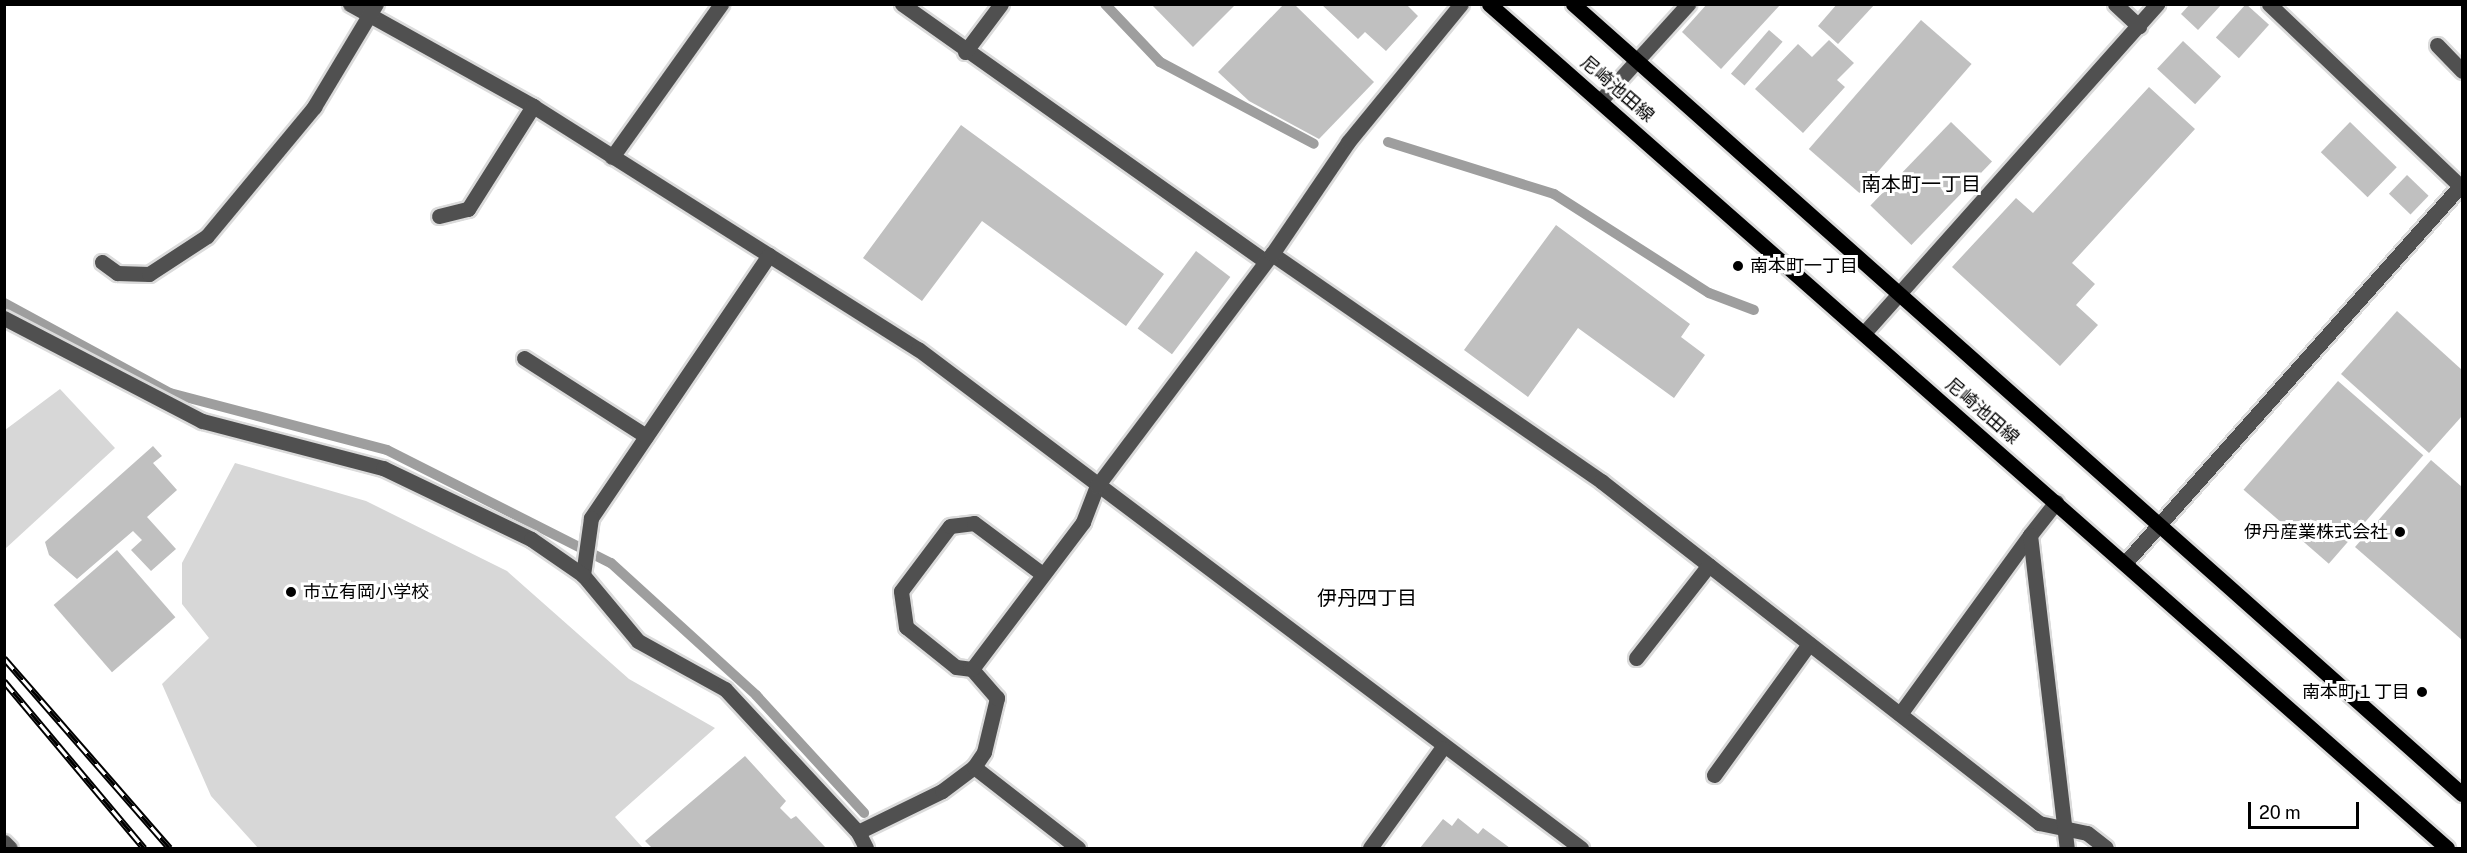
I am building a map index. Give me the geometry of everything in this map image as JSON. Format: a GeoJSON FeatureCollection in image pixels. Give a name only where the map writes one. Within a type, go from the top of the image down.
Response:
{"type":"FeatureCollection","features":[{"type":"Feature","properties":{"kind":"main road","name":"尼崎池田線"},"geometry":{"type":"LineString","coordinates":[[1489,4],[2125,562],[2447,849]]}},
{"type":"Feature","properties":{"kind":"main road","name":"尼崎池田線"},"geometry":{"type":"LineString","coordinates":[[1573,4],[2463,794]]}},
{"type":"Feature","properties":{"kind":"street"},"geometry":{"type":"LineString","coordinates":[[350,4],[372,9],[533,106],[918,349],[1442,748],[1581,849]]}},
{"type":"Feature","properties":{"kind":"street"},"geometry":{"type":"LineString","coordinates":[[612,156],[721,4]]}},
{"type":"Feature","properties":{"kind":"street"},"geometry":{"type":"LineString","coordinates":[[902,4],[965,52],[1601,481],[2039,824],[2086,833],[2106,849]]}},
{"type":"Feature","properties":{"kind":"street"},"geometry":{"type":"LineString","coordinates":[[965,52],[1001,4]]}},
{"type":"Feature","properties":{"kind":"street"},"geometry":{"type":"LineString","coordinates":[[972,669],[1041,573],[1083,522],[1097,486],[1268,258],[1348,142],[1461,4]]}},
{"type":"Feature","properties":{"kind":"street"},"geometry":{"type":"LineString","coordinates":[[1601,100],[1688,4]]}},
{"type":"Feature","properties":{"kind":"street"},"geometry":{"type":"LineString","coordinates":[[2115,4],[2139,26]]}},
{"type":"Feature","properties":{"kind":"street"},"geometry":{"type":"LineString","coordinates":[[1864,333],[2157,4]]}},
{"type":"Feature","properties":{"kind":"street"},"geometry":{"type":"LineString","coordinates":[[2125,562],[2462,186],[2269,4]]}},
{"type":"Feature","properties":{"kind":"street"},"geometry":{"type":"LineString","coordinates":[[102,262],[117,273],[149,274],[160,262],[185,254],[268,168],[314,107],[372,9]]}},
{"type":"Feature","properties":{"kind":"street"},"geometry":{"type":"LineString","coordinates":[[2437,45],[2463,71]]}},
{"type":"Feature","properties":{"kind":"street"},"geometry":{"type":"LineString","coordinates":[[439,216],[468,209],[533,106]]}},
{"type":"Feature","properties":{"kind":"street"},"geometry":{"type":"LineString","coordinates":[[584,571],[586,531],[646,436],[769,255]]}},
{"type":"Feature","properties":{"kind":"street"},"geometry":{"type":"LineString","coordinates":[[4,318],[202,421],[383,468],[531,539],[584,571],[638,640],[725,689],[858,832],[866,849]]}},
{"type":"Feature","properties":{"kind":"street"},"geometry":{"type":"LineString","coordinates":[[524,358],[646,436]]}},
{"type":"Feature","properties":{"kind":"street"},"geometry":{"type":"LineString","coordinates":[[1900,714],[2056,502]]}},
{"type":"Feature","properties":{"kind":"street"},"geometry":{"type":"LineString","coordinates":[[858,832],[942,791],[974,767],[997,698],[972,669],[956,667],[906,627],[901,591],[950,526],[974,523],[1041,573]]}},
{"type":"Feature","properties":{"kind":"street"},"geometry":{"type":"LineString","coordinates":[[2030,535],[2068,830],[2067,849]]}},
{"type":"Feature","properties":{"kind":"street"},"geometry":{"type":"LineString","coordinates":[[1636,658],[1709,565]]}},
{"type":"Feature","properties":{"kind":"street"},"geometry":{"type":"LineString","coordinates":[[1714,775],[1809,644]]}},
{"type":"Feature","properties":{"kind":"street"},"geometry":{"type":"LineString","coordinates":[[1370,849],[1442,748]]}},
{"type":"Feature","properties":{"kind":"street"},"geometry":{"type":"LineString","coordinates":[[974,767],[1078,849]]}},
{"type":"Feature","properties":{"kind":"street"},"geometry":{"type":"LineString","coordinates":[[4,843],[10,849]]}},
{"type":"Feature","properties":{"kind":"shaded area"},"geometry":{"type":"Polygon","coordinates":[[[60,389],[115,448],[5,549],[5,430],[60,389]]]}},
{"type":"Feature","properties":{"kind":"shaded area"},"geometry":{"type":"Polygon","coordinates":[[[235,463],[366,501],[507,571],[629,679],[715,728],[615,817],[643,848],[258,848],[211,796],[162,684],[209,638],[182,604],[182,563],[235,463]]]}},
{"type":"Feature","properties":{"kind":"building"},"geometry":{"type":"Polygon","coordinates":[[[1151,4],[1236,4],[1193,47],[1151,4]]]}},
{"type":"Feature","properties":{"kind":"building"},"geometry":{"type":"Polygon","coordinates":[[[1284,4],[1294,4],[1374,82],[1319,139],[1249,101],[1218,72],[1284,4]]]}},
{"type":"Feature","properties":{"kind":"building"},"geometry":{"type":"Polygon","coordinates":[[[1321,4],[1406,4],[1418,16],[1386,51],[1365,32],[1358,39],[1321,4]]]}},
{"type":"Feature","properties":{"kind":"building"},"geometry":{"type":"Polygon","coordinates":[[[1707,4],[1781,4],[1721,69],[1682,32],[1707,4]]]}},
{"type":"Feature","properties":{"kind":"building"},"geometry":{"type":"Polygon","coordinates":[[[1837,4],[1875,4],[1838,44],[1818,26],[1837,4]]]}},
{"type":"Feature","properties":{"kind":"building"},"geometry":{"type":"Polygon","coordinates":[[[2190,4],[2222,4],[2198,30],[2181,14],[2190,4]]]}},
{"type":"Feature","properties":{"kind":"building"},"geometry":{"type":"Polygon","coordinates":[[[2246,4],[2269,25],[2239,58],[2216,37],[2246,4]]]}},
{"type":"Feature","properties":{"kind":"building"},"geometry":{"type":"Polygon","coordinates":[[[1921,20],[1972,64],[1859,193],[1809,149],[1921,20]]]}},
{"type":"Feature","properties":{"kind":"building"},"geometry":{"type":"Polygon","coordinates":[[[1769,30],[1783,42],[1745,86],[1731,74],[1769,30]]]}},
{"type":"Feature","properties":{"kind":"building"},"geometry":{"type":"Polygon","coordinates":[[[1829,40],[1854,63],[1837,80],[1845,87],[1803,133],[1755,89],[1798,44],[1812,57],[1829,40]]]}},
{"type":"Feature","properties":{"kind":"building"},"geometry":{"type":"Polygon","coordinates":[[[2183,41],[2221,76],[2195,104],[2157,69],[2183,41]]]}},
{"type":"Feature","properties":{"kind":"building"},"geometry":{"type":"Polygon","coordinates":[[[2149,87],[2195,129],[2072,263],[2095,284],[2076,305],[2098,325],[2060,366],[1952,267],[2016,198],[2033,213],[2149,87]]]}},
{"type":"Feature","properties":{"kind":"building"},"geometry":{"type":"Polygon","coordinates":[[[1951,122],[1992,162],[1911,245],[1870,205],[1951,122]]]}},
{"type":"Feature","properties":{"kind":"building"},"geometry":{"type":"Polygon","coordinates":[[[2350,122],[2397,167],[2368,197],[2321,152],[2350,122]]]}},
{"type":"Feature","properties":{"kind":"building"},"geometry":{"type":"Polygon","coordinates":[[[961,125],[1164,274],[1126,326],[982,221],[922,301],[863,258],[961,125]]]}},
{"type":"Feature","properties":{"kind":"building"},"geometry":{"type":"Polygon","coordinates":[[[2407,175],[2429,196],[2411,215],[2389,194],[2407,175]]]}},
{"type":"Feature","properties":{"kind":"building"},"geometry":{"type":"Polygon","coordinates":[[[1556,225],[1690,324],[1681,337],[1705,355],[1674,398],[1578,328],[1528,397],[1464,350],[1556,225]]]}},
{"type":"Feature","properties":{"kind":"building"},"geometry":{"type":"Polygon","coordinates":[[[1196,251],[1230,277],[1172,354],[1138,328],[1196,251]]]}},
{"type":"Feature","properties":{"kind":"building"},"geometry":{"type":"Polygon","coordinates":[[[2397,311],[2462,370],[2462,416],[2429,453],[2341,374],[2397,311]]]}},
{"type":"Feature","properties":{"kind":"building"},"geometry":{"type":"Polygon","coordinates":[[[2338,381],[2423,455],[2329,564],[2244,490],[2338,381]]]}},
{"type":"Feature","properties":{"kind":"building"},"geometry":{"type":"Polygon","coordinates":[[[153,446],[162,456],[153,463],[177,490],[147,517],[176,549],[151,571],[131,550],[142,540],[133,531],[77,579],[49,555],[45,542],[153,446]]]}},
{"type":"Feature","properties":{"kind":"building"},"geometry":{"type":"Polygon","coordinates":[[[2431,460],[2462,487],[2462,640],[2355,547],[2431,460]]]}},
{"type":"Feature","properties":{"kind":"building"},"geometry":{"type":"Polygon","coordinates":[[[117,550],[175,617],[112,672],[54,605],[117,550]]]}},
{"type":"Feature","properties":{"kind":"building"},"geometry":{"type":"Polygon","coordinates":[[[745,756],[786,801],[780,808],[791,819],[796,816],[826,848],[652,848],[645,841],[745,756]]]}},
{"type":"Feature","properties":{"kind":"building"},"geometry":{"type":"Polygon","coordinates":[[[1458,818],[1478,834],[1483,828],[1510,848],[1420,848],[1443,819],[1452,826],[1458,818]]]}},
{"type":"Feature","properties":{"kind":"waterway"},"geometry":{"type":"LineString","coordinates":[[1105,4],[1160,62],[1314,144]]}},
{"type":"Feature","properties":{"kind":"waterway"},"geometry":{"type":"LineString","coordinates":[[1388,142],[1554,194],[1709,293],[1754,310]]}},
{"type":"Feature","properties":{"kind":"waterway"},"geometry":{"type":"LineString","coordinates":[[4,303],[170,393],[387,450],[611,563],[756,695],[864,813]]}},
{"type":"Feature","properties":{"kind":"railway"},"geometry":{"type":"LineString","coordinates":[[4,658],[170,848]]}},
{"type":"Feature","properties":{"kind":"railway"},"geometry":{"type":"LineString","coordinates":[[4,681],[144,848]]}},
{"type":"Feature","properties":{"kind":"place","name":"南本町一丁目"},"geometry":{"type":"Point","coordinates":[1738,266]}},
{"type":"Feature","properties":{"kind":"place","name":"伊丹産業株式会社"},"geometry":{"type":"Point","coordinates":[2400,532]}},
{"type":"Feature","properties":{"kind":"place","name":"市立有岡小学校"},"geometry":{"type":"Point","coordinates":[291,592]}},
{"type":"Feature","properties":{"kind":"place","name":"南本町１丁目"},"geometry":{"type":"Point","coordinates":[2422,692]}},
{"type":"Feature","properties":{"kind":"district","name":"南本町一丁目"},"geometry":{"type":"Point","coordinates":[1921,184]}},
{"type":"Feature","properties":{"kind":"district","name":"伊丹四丁目"},"geometry":{"type":"Point","coordinates":[1367,598]}}]}
